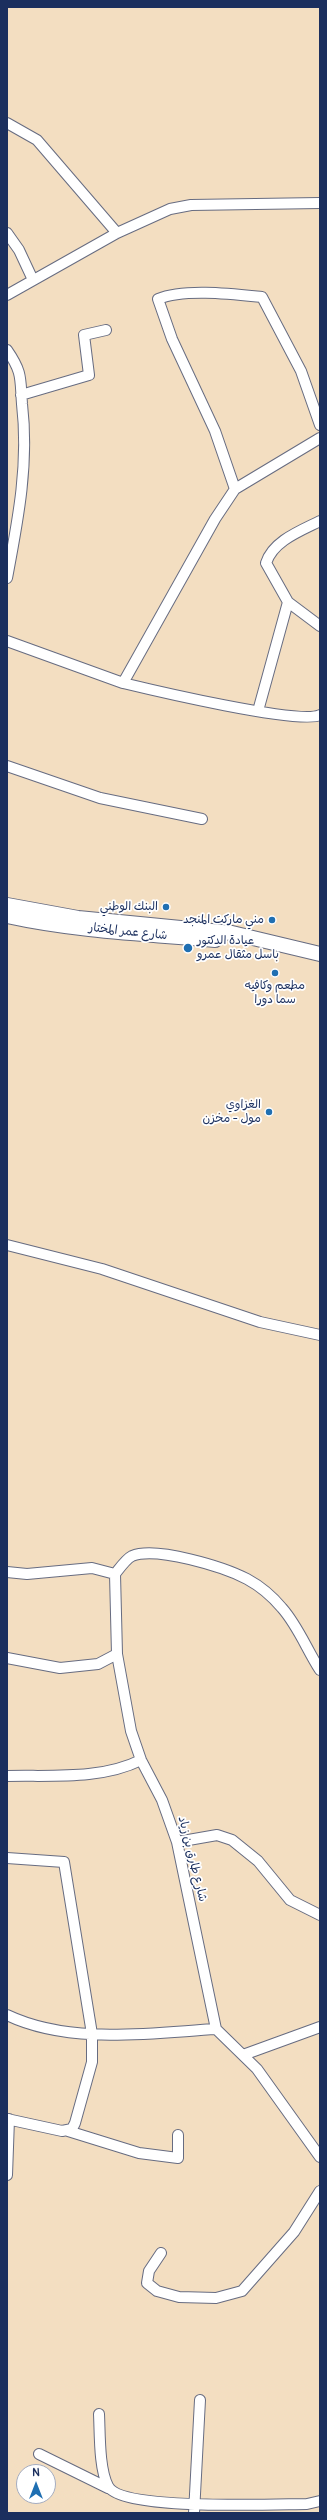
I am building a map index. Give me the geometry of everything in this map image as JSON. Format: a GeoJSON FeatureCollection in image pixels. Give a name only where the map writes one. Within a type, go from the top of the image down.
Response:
{"type":"FeatureCollection","features":[{"type":"Feature","properties":{"kind":"main road","name":"شارع عمر المختار"},"geometry":{"type":"LineString","coordinates":[[7,905],[78,918],[232,933],[320,954]]}},
{"type":"Feature","properties":{"kind":"main road","name":"شارع عمر المختار"},"geometry":{"type":"LineString","coordinates":[[7,916],[29,921],[120,932],[224,941],[320,964]]}},
{"type":"Feature","properties":{"kind":"street"},"geometry":{"type":"LineString","coordinates":[[7,123],[37,140],[117,233]]}},
{"type":"Feature","properties":{"kind":"street"},"geometry":{"type":"LineString","coordinates":[[7,295],[117,233],[170,209],[191,205],[320,203]]}},
{"type":"Feature","properties":{"kind":"street"},"geometry":{"type":"LineString","coordinates":[[7,233],[19,250],[33,280]]}},
{"type":"Feature","properties":{"kind":"street"},"geometry":{"type":"LineString","coordinates":[[235,489],[215,431],[172,339],[158,299],[165,296],[194,294],[262,297],[301,371],[320,424]]}},
{"type":"Feature","properties":{"kind":"street"},"geometry":{"type":"LineString","coordinates":[[21,395],[89,375],[84,335],[106,330]]}},
{"type":"Feature","properties":{"kind":"street"},"geometry":{"type":"LineString","coordinates":[[7,350],[15,361],[22,380],[21,395],[26,433],[25,472],[7,578]]}},
{"type":"Feature","properties":{"kind":"street"},"geometry":{"type":"LineString","coordinates":[[123,683],[215,519],[235,489],[320,438]]}},
{"type":"Feature","properties":{"kind":"street"},"geometry":{"type":"LineString","coordinates":[[320,521],[283,541],[266,562],[268,570],[288,602],[320,626]]}},
{"type":"Feature","properties":{"kind":"street"},"geometry":{"type":"LineString","coordinates":[[258,711],[288,602]]}},
{"type":"Feature","properties":{"kind":"street"},"geometry":{"type":"LineString","coordinates":[[7,641],[123,683],[258,711],[298,716],[320,715]]}},
{"type":"Feature","properties":{"kind":"street"},"geometry":{"type":"LineString","coordinates":[[7,766],[100,798],[202,819]]}},
{"type":"Feature","properties":{"kind":"street"},"geometry":{"type":"LineString","coordinates":[[7,1245],[102,1269],[260,1322],[320,1335]]}},
{"type":"Feature","properties":{"kind":"street"},"geometry":{"type":"LineString","coordinates":[[7,1572],[27,1574],[92,1568],[115,1574],[130,1557],[144,1554],[162,1555],[223,1569],[247,1579],[266,1592],[282,1608],[298,1629],[320,1670]]}},
{"type":"Feature","properties":{"kind":"street","name":"شارع طارق بن زياد"},"geometry":{"type":"LineString","coordinates":[[115,1574],[117,1654],[130,1731],[141,1760],[162,1800],[177,1842],[216,2029]]}},
{"type":"Feature","properties":{"kind":"street"},"geometry":{"type":"LineString","coordinates":[[7,1658],[60,1668],[98,1664],[117,1654]]}},
{"type":"Feature","properties":{"kind":"street"},"geometry":{"type":"LineString","coordinates":[[7,1776],[109,1772],[126,1767],[141,1760]]}},
{"type":"Feature","properties":{"kind":"street"},"geometry":{"type":"LineString","coordinates":[[177,1842],[217,1835],[232,1840],[258,1861],[290,1900],[320,1915]]}},
{"type":"Feature","properties":{"kind":"street"},"geometry":{"type":"LineString","coordinates":[[7,1858],[64,1862],[92,2034],[92,2062],[75,2123],[68,2131]]}},
{"type":"Feature","properties":{"kind":"street"},"geometry":{"type":"LineString","coordinates":[[7,2014],[38,2026],[92,2034],[216,2029],[243,2055],[278,2096],[320,2157]]}},
{"type":"Feature","properties":{"kind":"street"},"geometry":{"type":"LineString","coordinates":[[243,2055],[320,2027]]}},
{"type":"Feature","properties":{"kind":"street"},"geometry":{"type":"LineString","coordinates":[[7,2174],[8,2119],[68,2131],[139,2153],[178,2158],[178,2135]]}},
{"type":"Feature","properties":{"kind":"street"},"geometry":{"type":"LineString","coordinates":[[161,2253],[149,2271],[147,2283],[157,2291],[179,2297],[216,2298],[242,2291],[294,2232],[320,2191]]}},
{"type":"Feature","properties":{"kind":"street"},"geometry":{"type":"LineString","coordinates":[[194,2509],[200,2400]]}},
{"type":"Feature","properties":{"kind":"street"},"geometry":{"type":"LineString","coordinates":[[99,2414],[104,2471],[108,2488]]}},
{"type":"Feature","properties":{"kind":"street"},"geometry":{"type":"LineString","coordinates":[[39,2454],[108,2488],[118,2495],[133,2500],[194,2509],[307,2504],[320,2501]]}},
{"type":"Feature","properties":{"kind":"place","name":"البنك الوطني"},"geometry":{"type":"Point","coordinates":[166,907]}},
{"type":"Feature","properties":{"kind":"place","name":"مني ماركت المنجد"},"geometry":{"type":"Point","coordinates":[272,920]}},
{"type":"Feature","properties":{"kind":"place","name":"عيادة الدكتور باسل مثقال عمرو"},"geometry":{"type":"Point","coordinates":[188,948]}},
{"type":"Feature","properties":{"kind":"place","name":"مطعم وكافيه سما دورا"},"geometry":{"type":"Point","coordinates":[275,973]}},
{"type":"Feature","properties":{"kind":"place","name":"الغزاوي مول - مخزن"},"geometry":{"type":"Point","coordinates":[269,1112]}}]}
